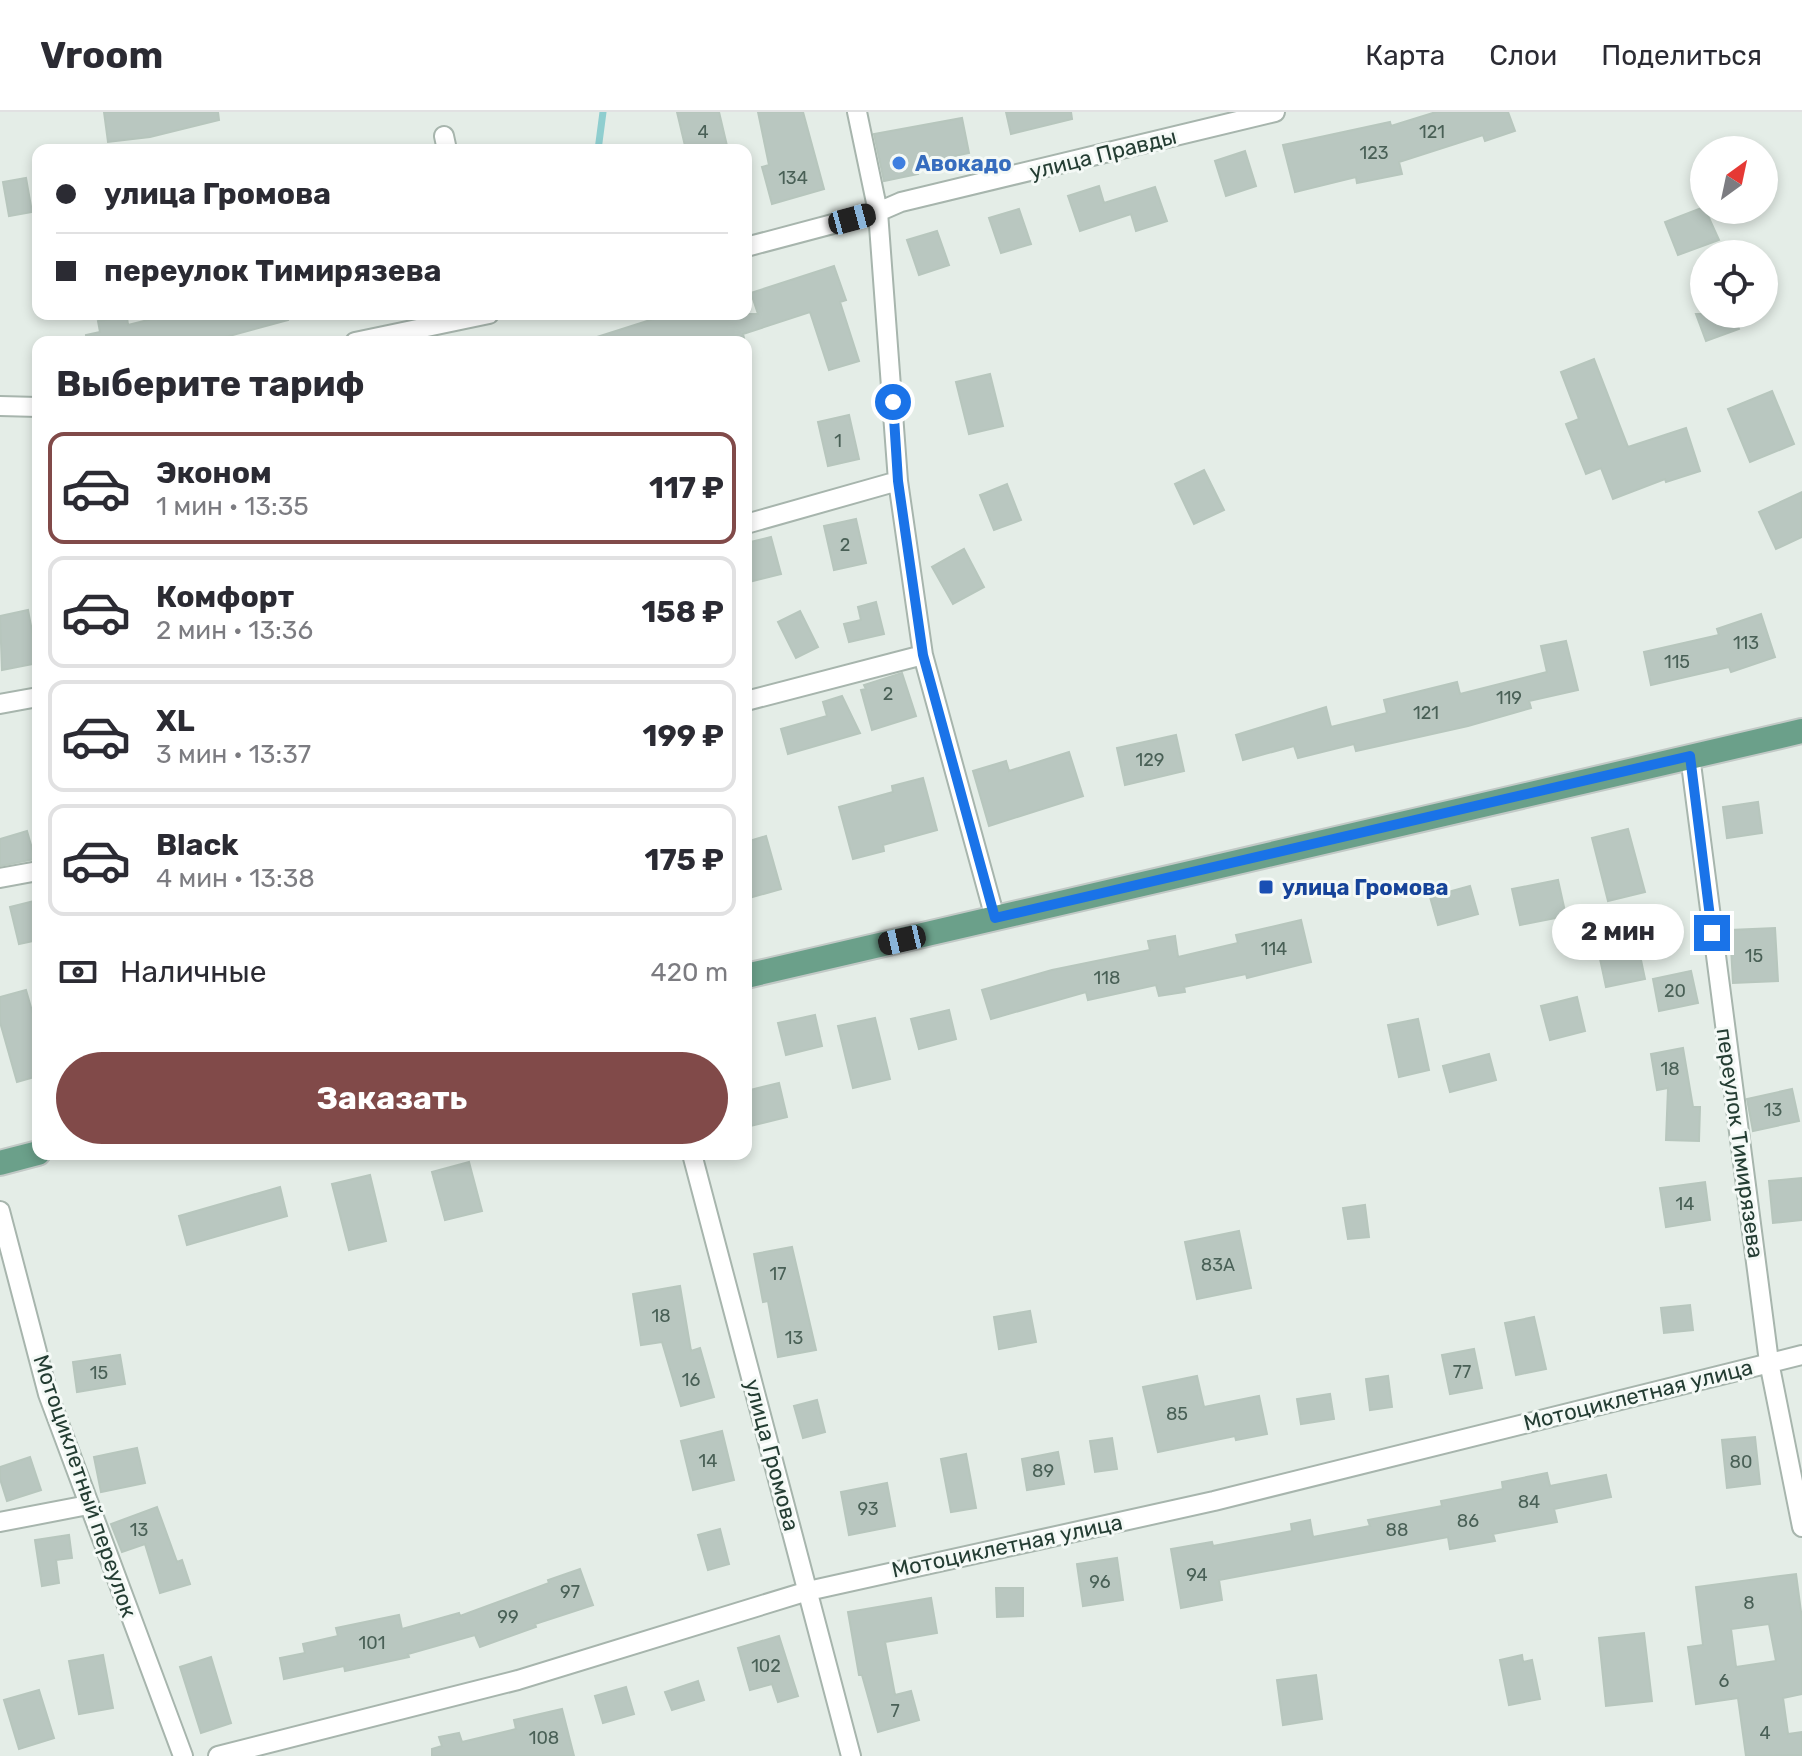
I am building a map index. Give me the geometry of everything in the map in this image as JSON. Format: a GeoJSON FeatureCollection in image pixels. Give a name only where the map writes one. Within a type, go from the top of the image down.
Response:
{"type":"FeatureCollection","features":[{"type":"Feature","properties":{"kind":"main road"},"geometry":{"type":"LineString","coordinates":[[752,975],[1802,731]]}},
{"type":"Feature","properties":{"kind":"main road"},"geometry":{"type":"LineString","coordinates":[[0,1163],[32,1155]]}},
{"type":"Feature","properties":{"kind":"street"},"geometry":{"type":"LineString","coordinates":[[857,112],[878,212],[898,481],[923,655],[995,918]]}},
{"type":"Feature","properties":{"kind":"street","name":"улица Правды"},"geometry":{"type":"LineString","coordinates":[[752,245],[916,199],[1275,112]]}},
{"type":"Feature","properties":{"kind":"street"},"geometry":{"type":"LineString","coordinates":[[383,336],[457,320]]}},
{"type":"Feature","properties":{"kind":"street"},"geometry":{"type":"LineString","coordinates":[[0,406],[32,407]]}},
{"type":"Feature","properties":{"kind":"street"},"geometry":{"type":"LineString","coordinates":[[752,522],[898,481]]}},
{"type":"Feature","properties":{"kind":"street"},"geometry":{"type":"LineString","coordinates":[[752,699],[923,655]]}},
{"type":"Feature","properties":{"kind":"street"},"geometry":{"type":"LineString","coordinates":[[0,704],[32,698]]}},
{"type":"Feature","properties":{"kind":"street","name":"переулок Тимирязева"},"geometry":{"type":"LineString","coordinates":[[1690,756],[1769,1362],[1802,1527]]}},
{"type":"Feature","properties":{"kind":"street"},"geometry":{"type":"LineString","coordinates":[[0,878],[32,872]]}},
{"type":"Feature","properties":{"kind":"street","name":"улица Громова"},"geometry":{"type":"LineString","coordinates":[[694,1160],[851,1756]]}},
{"type":"Feature","properties":{"kind":"street","name":"Мотоциклетный переулок"},"geometry":{"type":"LineString","coordinates":[[0,1211],[48,1394],[183,1756]]}},
{"type":"Feature","properties":{"kind":"street","name":"Мотоциклетная улица"},"geometry":{"type":"LineString","coordinates":[[218,1756],[518,1680],[808,1591],[1214,1501],[1802,1355]]}},
{"type":"Feature","properties":{"kind":"street"},"geometry":{"type":"LineString","coordinates":[[0,1522],[88,1505]]}},
{"type":"Feature","properties":{"kind":"building"},"geometry":{"type":"Polygon","coordinates":[[[104,112],[218,112],[219,120],[150,137],[108,142],[104,112]]]}},
{"type":"Feature","properties":{"kind":"building"},"geometry":{"type":"Polygon","coordinates":[[[677,112],[719,112],[727,144],[685,144],[677,112]]]}},
{"type":"Feature","properties":{"kind":"building"},"geometry":{"type":"Polygon","coordinates":[[[758,112],[803,112],[824,189],[772,204],[762,167],[769,165],[758,112]]]}},
{"type":"Feature","properties":{"kind":"building"},"geometry":{"type":"Polygon","coordinates":[[[1006,112],[1071,112],[1072,119],[1011,134],[1006,112]]]}},
{"type":"Feature","properties":{"kind":"building"},"geometry":{"type":"Polygon","coordinates":[[[1436,112],[1508,112],[1515,131],[1485,141],[1483,135],[1399,162],[1402,174],[1357,183],[1356,177],[1295,192],[1283,145],[1390,122],[1391,126],[1436,112]]]}},
{"type":"Feature","properties":{"kind":"building"},"geometry":{"type":"Polygon","coordinates":[[[962,118],[969,153],[916,164],[918,174],[884,181],[874,134],[962,118]]]}},
{"type":"Feature","properties":{"kind":"building"},"geometry":{"type":"Polygon","coordinates":[[[1245,151],[1256,186],[1226,196],[1215,161],[1245,151]]]}},
{"type":"Feature","properties":{"kind":"building"},"geometry":{"type":"Polygon","coordinates":[[[26,178],[32,212],[9,216],[3,182],[26,178]]]}},
{"type":"Feature","properties":{"kind":"building"},"geometry":{"type":"Polygon","coordinates":[[[1099,186],[1104,203],[1155,187],[1167,221],[1136,231],[1131,214],[1080,231],[1068,196],[1099,186]]]}},
{"type":"Feature","properties":{"kind":"building"},"geometry":{"type":"Polygon","coordinates":[[[1019,209],[1031,244],[1001,253],[989,218],[1019,209]]]}},
{"type":"Feature","properties":{"kind":"building"},"geometry":{"type":"Polygon","coordinates":[[[1690,212],[1690,224],[1712,224],[1719,240],[1690,240],[1690,251],[1678,255],[1665,222],[1690,212]]]}},
{"type":"Feature","properties":{"kind":"building"},"geometry":{"type":"Polygon","coordinates":[[[937,231],[949,265],[919,275],[907,240],[937,231]]]}},
{"type":"Feature","properties":{"kind":"building"},"geometry":{"type":"Polygon","coordinates":[[[834,266],[846,300],[840,302],[859,361],[829,370],[810,312],[744,336],[600,336],[650,320],[752,320],[752,314],[758,314],[752,293],[834,266]]]}},
{"type":"Feature","properties":{"kind":"building"},"geometry":{"type":"Polygon","coordinates":[[[127,320],[128,325],[148,320],[288,320],[229,336],[86,336],[100,332],[98,321],[127,320]]]}},
{"type":"Feature","properties":{"kind":"building"},"geometry":{"type":"Polygon","coordinates":[[[1701,328],[1739,329],[1706,341],[1701,328]]]}},
{"type":"Feature","properties":{"kind":"building"},"geometry":{"type":"Polygon","coordinates":[[[1594,359],[1628,447],[1686,428],[1700,471],[1666,482],[1665,479],[1613,499],[1601,468],[1586,474],[1566,424],[1579,419],[1561,372],[1594,359]]]}},
{"type":"Feature","properties":{"kind":"building"},"geometry":{"type":"Polygon","coordinates":[[[990,374],[1003,426],[969,434],[956,382],[990,374]]]}},
{"type":"Feature","properties":{"kind":"building"},"geometry":{"type":"Polygon","coordinates":[[[1772,391],[1794,444],[1750,462],[1728,409],[1772,391]]]}},
{"type":"Feature","properties":{"kind":"building"},"geometry":{"type":"Polygon","coordinates":[[[849,415],[859,459],[828,466],[818,422],[849,415]]]}},
{"type":"Feature","properties":{"kind":"building"},"geometry":{"type":"Polygon","coordinates":[[[1204,470],[1224,510],[1194,524],[1175,484],[1204,470]]]}},
{"type":"Feature","properties":{"kind":"building"},"geometry":{"type":"Polygon","coordinates":[[[1007,484],[1021,520],[994,530],[980,495],[1007,484]]]}},
{"type":"Feature","properties":{"kind":"building"},"geometry":{"type":"Polygon","coordinates":[[[1802,492],[1802,537],[1776,549],[1759,512],[1802,492]]]}},
{"type":"Feature","properties":{"kind":"building"},"geometry":{"type":"Polygon","coordinates":[[[856,519],[866,563],[834,570],[824,526],[856,519]]]}},
{"type":"Feature","properties":{"kind":"building"},"geometry":{"type":"Polygon","coordinates":[[[771,537],[781,574],[752,581],[752,542],[771,537]]]}},
{"type":"Feature","properties":{"kind":"building"},"geometry":{"type":"Polygon","coordinates":[[[964,549],[984,587],[953,604],[932,567],[964,549]]]}},
{"type":"Feature","properties":{"kind":"building"},"geometry":{"type":"Polygon","coordinates":[[[876,602],[884,634],[849,642],[844,624],[861,620],[858,607],[876,602]]]}},
{"type":"Feature","properties":{"kind":"building"},"geometry":{"type":"Polygon","coordinates":[[[28,610],[32,631],[32,664],[2,670],[0,616],[28,610]]]}},
{"type":"Feature","properties":{"kind":"building"},"geometry":{"type":"Polygon","coordinates":[[[800,611],[818,647],[796,658],[778,622],[800,611]]]}},
{"type":"Feature","properties":{"kind":"building"},"geometry":{"type":"Polygon","coordinates":[[[1761,614],[1775,657],[1731,672],[1729,667],[1651,685],[1644,652],[1719,635],[1717,629],[1761,614]]]}},
{"type":"Feature","properties":{"kind":"building"},"geometry":{"type":"Polygon","coordinates":[[[1566,641],[1578,690],[1529,701],[1531,708],[1468,726],[1356,751],[1354,744],[1298,758],[1294,746],[1243,760],[1236,735],[1326,707],[1331,727],[1387,713],[1384,700],[1457,682],[1460,694],[1547,672],[1541,646],[1566,641]]]}},
{"type":"Feature","properties":{"kind":"building"},"geometry":{"type":"Polygon","coordinates":[[[902,673],[916,716],[872,730],[861,690],[866,689],[864,685],[902,673]]]}},
{"type":"Feature","properties":{"kind":"building"},"geometry":{"type":"Polygon","coordinates":[[[842,696],[860,733],[788,754],[781,729],[827,716],[823,702],[842,696]]]}},
{"type":"Feature","properties":{"kind":"building"},"geometry":{"type":"Polygon","coordinates":[[[1176,735],[1184,771],[1125,785],[1117,748],[1176,735]]]}},
{"type":"Feature","properties":{"kind":"building"},"geometry":{"type":"Polygon","coordinates":[[[1069,752],[1083,796],[989,826],[973,771],[1006,761],[1009,771],[1069,752]]]}},
{"type":"Feature","properties":{"kind":"building"},"geometry":{"type":"Polygon","coordinates":[[[923,778],[937,830],[883,845],[884,851],[853,859],[839,807],[893,792],[892,786],[923,778]]]}},
{"type":"Feature","properties":{"kind":"building"},"geometry":{"type":"Polygon","coordinates":[[[1758,802],[1762,833],[1727,838],[1723,807],[1758,802]]]}},
{"type":"Feature","properties":{"kind":"building"},"geometry":{"type":"Polygon","coordinates":[[[1628,829],[1645,892],[1608,901],[1592,838],[1628,829]]]}},
{"type":"Feature","properties":{"kind":"building"},"geometry":{"type":"Polygon","coordinates":[[[27,831],[32,860],[0,866],[0,839],[27,831]]]}},
{"type":"Feature","properties":{"kind":"building"},"geometry":{"type":"Polygon","coordinates":[[[766,836],[781,889],[752,897],[752,840],[766,836]]]}},
{"type":"Feature","properties":{"kind":"building"},"geometry":{"type":"Polygon","coordinates":[[[1558,880],[1566,916],[1520,925],[1512,889],[1558,880]]]}},
{"type":"Feature","properties":{"kind":"building"},"geometry":{"type":"Polygon","coordinates":[[[1470,886],[1478,914],[1438,925],[1430,897],[1470,886]]]}},
{"type":"Feature","properties":{"kind":"building"},"geometry":{"type":"Polygon","coordinates":[[[32,902],[32,941],[19,944],[10,907],[32,902]]]}},
{"type":"Feature","properties":{"kind":"building"},"geometry":{"type":"Polygon","coordinates":[[[1301,920],[1311,962],[1247,978],[1246,974],[1184,987],[1185,992],[1159,996],[1156,985],[1088,1000],[1086,992],[991,1019],[982,990],[1052,970],[1150,950],[1148,941],[1175,936],[1178,957],[1238,943],[1236,935],[1301,920]]]}},
{"type":"Feature","properties":{"kind":"building"},"geometry":{"type":"Polygon","coordinates":[[[1775,928],[1778,981],[1733,983],[1730,930],[1775,928]]]}},
{"type":"Feature","properties":{"kind":"building"},"geometry":{"type":"Polygon","coordinates":[[[1638,946],[1645,979],[1606,987],[1599,954],[1638,946]]]}},
{"type":"Feature","properties":{"kind":"building"},"geometry":{"type":"Polygon","coordinates":[[[1691,971],[1698,1003],[1659,1011],[1653,979],[1691,971]]]}},
{"type":"Feature","properties":{"kind":"building"},"geometry":{"type":"Polygon","coordinates":[[[26,990],[32,1011],[32,1078],[17,1082],[0,1022],[0,997],[26,990]]]}},
{"type":"Feature","properties":{"kind":"building"},"geometry":{"type":"Polygon","coordinates":[[[1577,997],[1585,1031],[1550,1040],[1541,1006],[1577,997]]]}},
{"type":"Feature","properties":{"kind":"building"},"geometry":{"type":"Polygon","coordinates":[[[949,1010],[956,1039],[919,1049],[911,1019],[949,1010]]]}},
{"type":"Feature","properties":{"kind":"building"},"geometry":{"type":"Polygon","coordinates":[[[815,1015],[822,1046],[786,1055],[778,1023],[815,1015]]]}},
{"type":"Feature","properties":{"kind":"building"},"geometry":{"type":"Polygon","coordinates":[[[875,1018],[890,1079],[853,1088],[838,1026],[875,1018]]]}},
{"type":"Feature","properties":{"kind":"building"},"geometry":{"type":"Polygon","coordinates":[[[1418,1019],[1429,1070],[1399,1077],[1388,1025],[1418,1019]]]}},
{"type":"Feature","properties":{"kind":"building"},"geometry":{"type":"Polygon","coordinates":[[[1683,1048],[1693,1107],[1700,1107],[1699,1141],[1666,1140],[1668,1088],[1657,1090],[1651,1054],[1683,1048]]]}},
{"type":"Feature","properties":{"kind":"building"},"geometry":{"type":"Polygon","coordinates":[[[1489,1054],[1496,1080],[1450,1092],[1443,1066],[1489,1054]]]}},
{"type":"Feature","properties":{"kind":"building"},"geometry":{"type":"Polygon","coordinates":[[[779,1083],[787,1117],[752,1126],[752,1090],[779,1083]]]}},
{"type":"Feature","properties":{"kind":"building"},"geometry":{"type":"Polygon","coordinates":[[[1792,1089],[1799,1121],[1753,1131],[1747,1099],[1792,1089]]]}},
{"type":"Feature","properties":{"kind":"building"},"geometry":{"type":"Polygon","coordinates":[[[469,1162],[482,1211],[445,1220],[432,1172],[469,1162]]]}},
{"type":"Feature","properties":{"kind":"building"},"geometry":{"type":"Polygon","coordinates":[[[370,1175],[386,1241],[349,1250],[332,1184],[370,1175]]]}},
{"type":"Feature","properties":{"kind":"building"},"geometry":{"type":"Polygon","coordinates":[[[1802,1178],[1802,1220],[1773,1223],[1769,1181],[1802,1178]]]}},
{"type":"Feature","properties":{"kind":"building"},"geometry":{"type":"Polygon","coordinates":[[[1705,1182],[1710,1220],[1666,1227],[1660,1188],[1705,1182]]]}},
{"type":"Feature","properties":{"kind":"building"},"geometry":{"type":"Polygon","coordinates":[[[280,1187],[287,1216],[187,1245],[179,1216],[280,1187]]]}},
{"type":"Feature","properties":{"kind":"building"},"geometry":{"type":"Polygon","coordinates":[[[1365,1205],[1369,1237],[1348,1239],[1343,1208],[1365,1205]]]}},
{"type":"Feature","properties":{"kind":"building"},"geometry":{"type":"Polygon","coordinates":[[[1239,1231],[1251,1288],[1197,1299],[1185,1242],[1239,1231]]]}},
{"type":"Feature","properties":{"kind":"building"},"geometry":{"type":"Polygon","coordinates":[[[792,1247],[816,1350],[778,1357],[768,1301],[763,1302],[754,1254],[792,1247]]]}},
{"type":"Feature","properties":{"kind":"building"},"geometry":{"type":"Polygon","coordinates":[[[680,1286],[691,1351],[700,1348],[714,1397],[681,1406],[662,1342],[641,1345],[633,1294],[680,1286]]]}},
{"type":"Feature","properties":{"kind":"building"},"geometry":{"type":"Polygon","coordinates":[[[1690,1305],[1693,1330],[1664,1333],[1661,1308],[1690,1305]]]}},
{"type":"Feature","properties":{"kind":"building"},"geometry":{"type":"Polygon","coordinates":[[[1030,1311],[1036,1342],[999,1349],[994,1317],[1030,1311]]]}},
{"type":"Feature","properties":{"kind":"building"},"geometry":{"type":"Polygon","coordinates":[[[1534,1317],[1546,1369],[1516,1375],[1505,1323],[1534,1317]]]}},
{"type":"Feature","properties":{"kind":"building"},"geometry":{"type":"Polygon","coordinates":[[[1474,1349],[1482,1388],[1450,1394],[1442,1355],[1474,1349]]]}},
{"type":"Feature","properties":{"kind":"building"},"geometry":{"type":"Polygon","coordinates":[[[120,1355],[125,1384],[77,1392],[73,1362],[120,1355]]]}},
{"type":"Feature","properties":{"kind":"building"},"geometry":{"type":"Polygon","coordinates":[[[1197,1376],[1204,1407],[1259,1396],[1267,1434],[1236,1440],[1235,1436],[1158,1452],[1143,1387],[1197,1376]]]}},
{"type":"Feature","properties":{"kind":"building"},"geometry":{"type":"Polygon","coordinates":[[[1388,1376],[1392,1407],[1370,1410],[1366,1379],[1388,1376]]]}},
{"type":"Feature","properties":{"kind":"building"},"geometry":{"type":"Polygon","coordinates":[[[1330,1394],[1334,1419],[1301,1424],[1297,1399],[1330,1394]]]}},
{"type":"Feature","properties":{"kind":"building"},"geometry":{"type":"Polygon","coordinates":[[[817,1400],[825,1432],[803,1438],[794,1406],[817,1400]]]}},
{"type":"Feature","properties":{"kind":"building"},"geometry":{"type":"Polygon","coordinates":[[[722,1431],[734,1480],[693,1490],[681,1441],[722,1431]]]}},
{"type":"Feature","properties":{"kind":"building"},"geometry":{"type":"Polygon","coordinates":[[[1755,1437],[1760,1484],[1727,1488],[1722,1440],[1755,1437]]]}},
{"type":"Feature","properties":{"kind":"building"},"geometry":{"type":"Polygon","coordinates":[[[1112,1438],[1117,1469],[1095,1472],[1090,1441],[1112,1438]]]}},
{"type":"Feature","properties":{"kind":"building"},"geometry":{"type":"Polygon","coordinates":[[[137,1448],[145,1483],[101,1492],[94,1457],[137,1448]]]}},
{"type":"Feature","properties":{"kind":"building"},"geometry":{"type":"Polygon","coordinates":[[[1058,1452],[1064,1484],[1027,1490],[1022,1459],[1058,1452]]]}},
{"type":"Feature","properties":{"kind":"building"},"geometry":{"type":"Polygon","coordinates":[[[966,1454],[976,1508],[951,1512],[941,1459],[966,1454]]]}},
{"type":"Feature","properties":{"kind":"building"},"geometry":{"type":"Polygon","coordinates":[[[30,1457],[41,1490],[7,1501],[0,1479],[0,1467],[30,1457]]]}},
{"type":"Feature","properties":{"kind":"building"},"geometry":{"type":"Polygon","coordinates":[[[1547,1473],[1550,1486],[1606,1475],[1611,1497],[1554,1509],[1557,1522],[1493,1534],[1495,1541],[1450,1549],[1448,1537],[1219,1580],[1222,1600],[1181,1608],[1171,1549],[1212,1542],[1213,1546],[1292,1531],[1291,1524],[1310,1520],[1313,1537],[1370,1526],[1368,1520],[1442,1506],[1441,1501],[1503,1489],[1502,1482],[1547,1473]]]}},
{"type":"Feature","properties":{"kind":"building"},"geometry":{"type":"Polygon","coordinates":[[[887,1483],[895,1526],[849,1535],[841,1492],[887,1483]]]}},
{"type":"Feature","properties":{"kind":"building"},"geometry":{"type":"Polygon","coordinates":[[[157,1507],[177,1562],[182,1560],[190,1584],[160,1593],[145,1544],[122,1552],[111,1524],[157,1507]]]}},
{"type":"Feature","properties":{"kind":"building"},"geometry":{"type":"Polygon","coordinates":[[[720,1529],[729,1564],[708,1570],[698,1535],[720,1529]]]}},
{"type":"Feature","properties":{"kind":"building"},"geometry":{"type":"Polygon","coordinates":[[[69,1535],[72,1558],[56,1560],[59,1583],[42,1586],[35,1540],[69,1535]]]}},
{"type":"Feature","properties":{"kind":"building"},"geometry":{"type":"Polygon","coordinates":[[[1117,1558],[1123,1600],[1083,1606],[1077,1564],[1117,1558]]]}},
{"type":"Feature","properties":{"kind":"building"},"geometry":{"type":"Polygon","coordinates":[[[580,1569],[593,1605],[535,1624],[536,1627],[480,1647],[475,1635],[408,1654],[409,1657],[345,1671],[344,1666],[284,1679],[280,1658],[305,1653],[303,1644],[338,1636],[336,1628],[399,1615],[402,1629],[459,1613],[460,1616],[580,1569]]]}},
{"type":"Feature","properties":{"kind":"building"},"geometry":{"type":"Polygon","coordinates":[[[1796,1574],[1802,1619],[1802,1694],[1783,1698],[1788,1734],[1802,1732],[1802,1755],[1746,1756],[1738,1698],[1696,1704],[1688,1647],[1703,1645],[1696,1587],[1796,1574]],[[1769,1624],[1731,1629],[1736,1667],[1776,1661],[1769,1624]]]}},
{"type":"Feature","properties":{"kind":"building"},"geometry":{"type":"Polygon","coordinates":[[[996,1588],[1023,1588],[1023,1616],[997,1617],[996,1588]]]}},
{"type":"Feature","properties":{"kind":"building"},"geometry":{"type":"Polygon","coordinates":[[[931,1598],[937,1633],[885,1642],[895,1695],[911,1691],[919,1720],[878,1732],[862,1675],[859,1675],[848,1612],[931,1598]]]}},
{"type":"Feature","properties":{"kind":"building"},"geometry":{"type":"Polygon","coordinates":[[[1644,1633],[1652,1701],[1606,1706],[1599,1638],[1644,1633]]]}},
{"type":"Feature","properties":{"kind":"building"},"geometry":{"type":"Polygon","coordinates":[[[779,1636],[798,1696],[778,1702],[772,1684],[750,1690],[738,1648],[779,1636]]]}},
{"type":"Feature","properties":{"kind":"building"},"geometry":{"type":"Polygon","coordinates":[[[103,1655],[113,1708],[79,1714],[69,1661],[103,1655]]]}},
{"type":"Feature","properties":{"kind":"building"},"geometry":{"type":"Polygon","coordinates":[[[1522,1655],[1523,1662],[1532,1660],[1540,1699],[1509,1705],[1500,1660],[1522,1655]]]}},
{"type":"Feature","properties":{"kind":"building"},"geometry":{"type":"Polygon","coordinates":[[[211,1657],[231,1723],[201,1733],[180,1667],[211,1657]]]}},
{"type":"Feature","properties":{"kind":"building"},"geometry":{"type":"Polygon","coordinates":[[[1316,1675],[1322,1719],[1283,1725],[1277,1680],[1316,1675]]]}},
{"type":"Feature","properties":{"kind":"building"},"geometry":{"type":"Polygon","coordinates":[[[698,1681],[704,1700],[672,1710],[665,1692],[698,1681]]]}},
{"type":"Feature","properties":{"kind":"building"},"geometry":{"type":"Polygon","coordinates":[[[626,1687],[634,1714],[603,1723],[595,1696],[626,1687]]]}},
{"type":"Feature","properties":{"kind":"building"},"geometry":{"type":"Polygon","coordinates":[[[39,1690],[54,1738],[19,1749],[4,1700],[39,1690]]]}},
{"type":"Feature","properties":{"kind":"building"},"geometry":{"type":"Polygon","coordinates":[[[562,1709],[574,1756],[432,1756],[432,1749],[442,1746],[439,1737],[459,1733],[462,1742],[516,1729],[514,1720],[562,1709]]]}},
{"type":"Feature","properties":{"kind":"waterway"},"geometry":{"type":"LineString","coordinates":[[599,144],[603,112]]}},
{"type":"Feature","properties":{"kind":"place","name":"Авокадо"},"geometry":{"type":"Point","coordinates":[899,163]}},
{"type":"Feature","properties":{"kind":"place","name":"улица Громова"},"geometry":{"type":"Point","coordinates":[1266,887]}},
{"type":"Feature","properties":{"kind":"route"},"geometry":{"type":"LineString","coordinates":[[893,402],[898,481],[923,655],[995,918],[1690,756],[1712,933]]}}]}
